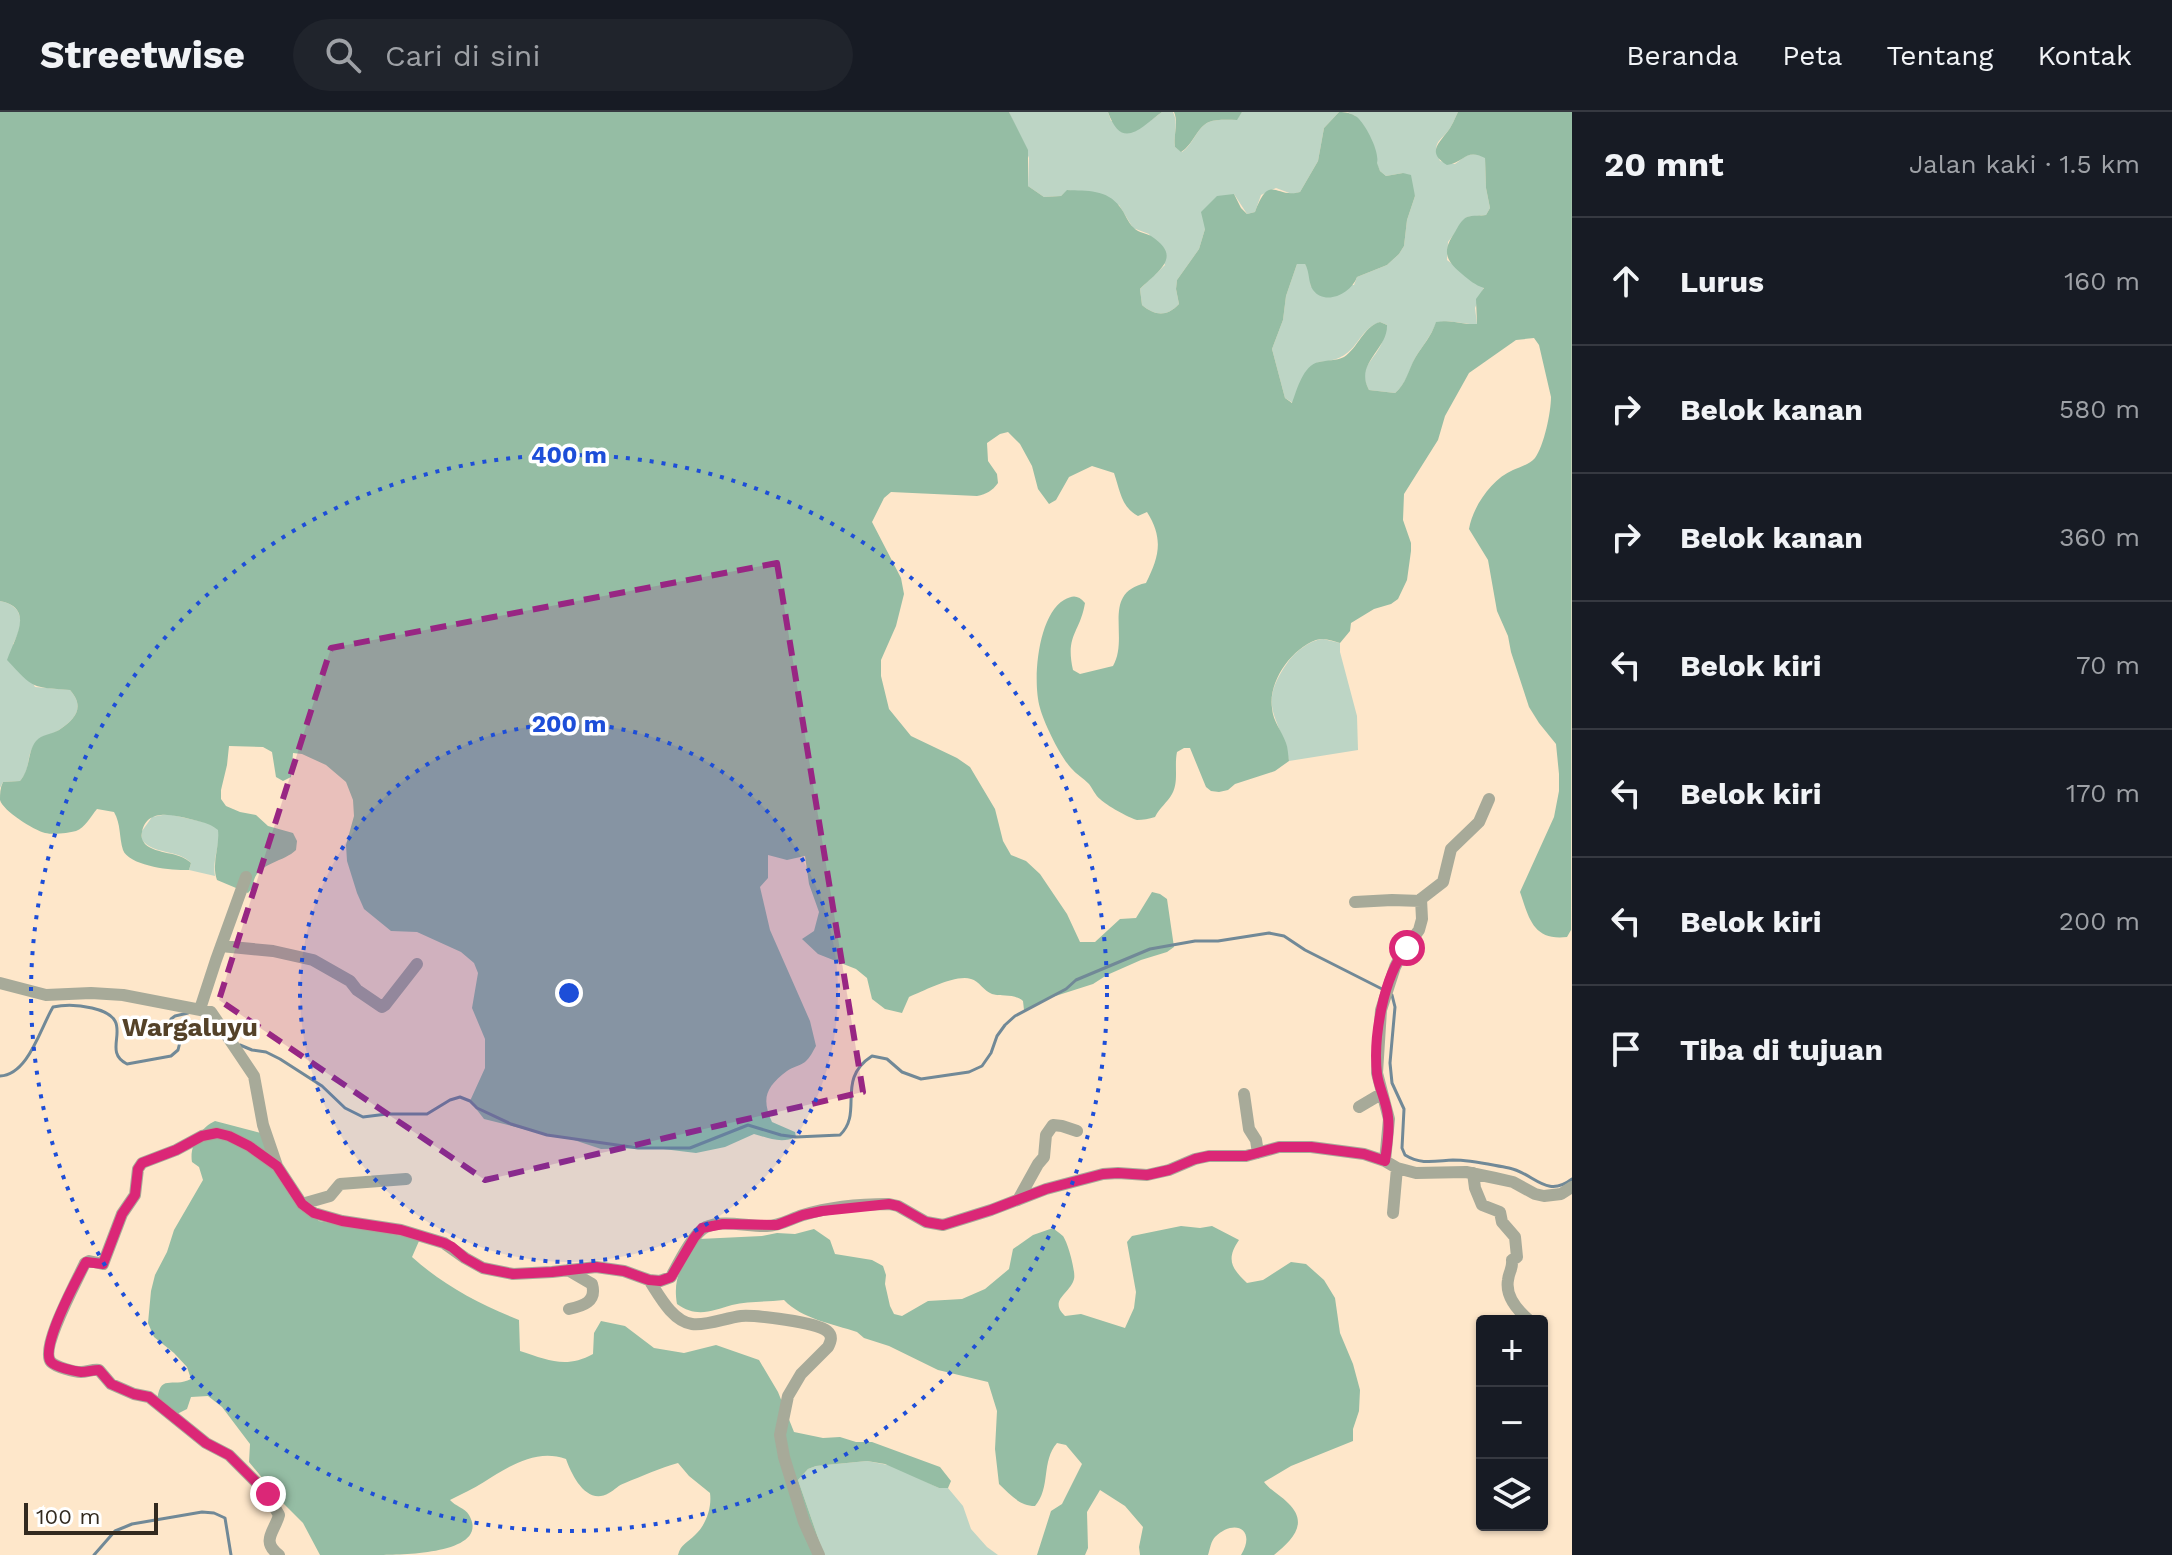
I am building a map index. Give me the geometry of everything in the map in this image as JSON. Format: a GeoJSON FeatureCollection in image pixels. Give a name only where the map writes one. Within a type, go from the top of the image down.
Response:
{"type":"FeatureCollection","features":[{"type":"Feature","properties":{"kind":"street"},"geometry":{"type":"LineString","coordinates":[[1385,1161],[1389,1119],[1377,1073],[1383,1001],[1401,955],[1419,930],[1421,901],[1443,882],[1451,849],[1479,822],[1489,799]]}},
{"type":"Feature","properties":{"kind":"street"},"geometry":{"type":"LineString","coordinates":[[200,1009],[246,877]]}},
{"type":"Feature","properties":{"kind":"street"},"geometry":{"type":"LineString","coordinates":[[1355,902],[1421,901]]}},
{"type":"Feature","properties":{"kind":"street"},"geometry":{"type":"LineString","coordinates":[[221,946],[273,951],[313,960],[350,981],[357,990],[382,1007],[417,964]]}},
{"type":"Feature","properties":{"kind":"street"},"geometry":{"type":"LineString","coordinates":[[0,983],[46,995],[123,995],[211,1012],[254,1076],[263,1125],[277,1166],[302,1204],[327,1218],[401,1230],[444,1243],[483,1268],[513,1274],[596,1267],[660,1281],[671,1277],[694,1238],[702,1228],[712,1225],[770,1226],[822,1211],[889,1204],[926,1222],[943,1225],[1046,1189],[1103,1174],[1147,1175],[1209,1156],[1246,1156],[1279,1147],[1311,1147],[1364,1154],[1416,1173],[1473,1173],[1513,1182],[1544,1196],[1561,1194],[1572,1187]]}},
{"type":"Feature","properties":{"kind":"street"},"geometry":{"type":"LineString","coordinates":[[1244,1094],[1249,1129],[1256,1140],[1258,1153]]}},
{"type":"Feature","properties":{"kind":"street"},"geometry":{"type":"LineString","coordinates":[[1359,1107],[1381,1094]]}},
{"type":"Feature","properties":{"kind":"street"},"geometry":{"type":"LineString","coordinates":[[1018,1200],[1044,1157],[1048,1129],[1053,1125],[1077,1131]]}},
{"type":"Feature","properties":{"kind":"street"},"geometry":{"type":"LineString","coordinates":[[277,1166],[249,1146],[217,1133],[202,1136],[142,1163],[138,1169],[135,1195],[122,1214],[103,1264],[85,1263],[58,1319],[48,1352],[49,1360],[54,1364],[81,1372],[97,1369],[111,1384],[149,1397],[206,1443],[231,1457],[266,1492],[279,1515],[269,1536],[272,1549],[279,1555]]}},
{"type":"Feature","properties":{"kind":"street"},"geometry":{"type":"LineString","coordinates":[[1393,1213],[1397,1168]]}},
{"type":"Feature","properties":{"kind":"street"},"geometry":{"type":"LineString","coordinates":[[1473,1173],[1482,1205],[1500,1212],[1502,1222],[1515,1237],[1517,1257],[1512,1260],[1508,1284],[1515,1308],[1523,1315]]}},
{"type":"Feature","properties":{"kind":"street"},"geometry":{"type":"LineString","coordinates":[[302,1204],[330,1196],[340,1184],[406,1179]]}},
{"type":"Feature","properties":{"kind":"street"},"geometry":{"type":"LineString","coordinates":[[568,1270],[592,1284],[593,1292],[589,1303],[569,1309]]}},
{"type":"Feature","properties":{"kind":"street"},"geometry":{"type":"LineString","coordinates":[[649,1280],[678,1318],[691,1324],[760,1316],[816,1326],[831,1336],[831,1343],[801,1374],[788,1396],[780,1435],[804,1522],[819,1555]]}},
{"type":"Feature","properties":{"kind":"highlighted area"},"geometry":{"type":"Polygon","coordinates":[[[777,563],[863,1092],[485,1180],[219,1000],[331,648],[777,563]]]}},
{"type":"Feature","properties":{"kind":"green space"},"geometry":{"type":"Polygon","coordinates":[[[0,112],[1009,112],[1028,150],[1028,186],[1044,197],[1061,196],[1067,190],[1103,194],[1115,201],[1134,228],[1151,236],[1165,250],[1165,263],[1140,289],[1142,305],[1161,314],[1179,304],[1177,280],[1199,249],[1205,229],[1201,212],[1217,196],[1234,194],[1247,214],[1255,212],[1269,190],[1300,192],[1318,161],[1324,128],[1339,112],[1348,113],[1357,117],[1368,132],[1380,171],[1386,176],[1411,175],[1415,196],[1407,220],[1404,246],[1399,254],[1387,265],[1357,277],[1344,293],[1331,297],[1318,295],[1311,287],[1305,264],[1297,264],[1272,349],[1285,398],[1292,403],[1301,379],[1313,364],[1344,357],[1369,328],[1380,322],[1387,325],[1386,334],[1368,364],[1366,380],[1369,390],[1395,393],[1436,322],[1477,324],[1476,299],[1484,288],[1456,269],[1449,260],[1447,250],[1463,220],[1469,216],[1486,215],[1490,208],[1485,158],[1474,154],[1447,165],[1436,152],[1458,112],[1572,112],[1571,930],[1567,937],[1540,931],[1530,919],[1520,892],[1554,817],[1559,791],[1556,744],[1529,707],[1508,636],[1497,611],[1488,560],[1469,529],[1475,511],[1491,487],[1505,474],[1533,460],[1541,446],[1551,397],[1539,345],[1534,338],[1516,340],[1469,373],[1445,416],[1438,440],[1404,494],[1403,520],[1411,551],[1407,580],[1398,599],[1351,623],[1350,631],[1340,643],[1325,639],[1307,644],[1283,668],[1274,688],[1272,708],[1287,745],[1289,761],[1275,771],[1219,792],[1206,787],[1190,748],[1184,748],[1177,752],[1172,794],[1155,817],[1137,820],[1098,797],[1057,748],[1038,696],[1039,650],[1048,619],[1055,608],[1073,597],[1085,603],[1072,641],[1073,670],[1080,674],[1113,666],[1124,596],[1132,588],[1146,583],[1154,565],[1158,548],[1156,531],[1147,512],[1138,516],[1128,508],[1114,473],[1092,466],[1069,477],[1056,500],[1049,504],[1038,489],[1032,466],[1020,444],[1008,432],[987,443],[988,461],[997,474],[998,483],[986,493],[977,496],[891,492],[884,498],[872,522],[901,578],[904,594],[896,626],[881,660],[881,676],[889,709],[911,736],[970,767],[995,809],[1003,841],[1011,855],[1026,861],[1040,874],[1067,914],[1080,942],[1095,942],[1120,919],[1136,918],[1152,892],[1167,899],[1174,947],[1093,984],[1043,1000],[1030,1009],[1024,1010],[1023,1001],[1019,999],[992,994],[974,980],[965,978],[909,997],[902,1013],[885,1009],[872,999],[867,978],[856,969],[818,954],[802,939],[814,931],[819,912],[809,884],[805,856],[787,860],[768,855],[768,878],[760,887],[770,930],[810,1021],[816,1046],[807,1060],[780,1077],[770,1088],[766,1100],[772,1122],[795,1132],[796,1137],[780,1140],[754,1134],[725,1147],[696,1153],[655,1148],[601,1149],[568,1138],[484,1119],[470,1101],[485,1068],[485,1039],[472,1008],[478,973],[474,963],[461,952],[417,932],[391,931],[364,909],[347,861],[346,845],[354,816],[353,800],[346,782],[326,765],[293,753],[291,777],[283,781],[276,777],[272,752],[263,747],[229,746],[221,790],[221,799],[226,806],[256,815],[268,826],[293,833],[297,841],[296,850],[258,873],[248,893],[217,880],[218,830],[209,824],[162,815],[149,819],[145,824],[142,840],[145,844],[191,863],[189,870],[173,870],[142,864],[127,855],[114,812],[97,809],[76,831],[49,834],[20,820],[0,800],[3,782],[20,781],[36,741],[65,726],[78,707],[70,690],[34,685],[7,660],[20,617],[11,605],[0,601],[0,112]]]}},
{"type":"Feature","properties":{"kind":"green space"},"geometry":{"type":"Polygon","coordinates":[[[1009,112],[1108,112],[1111,121],[1150,121],[1162,112],[1173,112],[1176,121],[1175,147],[1182,152],[1205,124],[1215,120],[1236,120],[1242,112],[1339,112],[1324,128],[1318,161],[1300,192],[1292,194],[1276,188],[1261,195],[1255,212],[1247,214],[1234,194],[1205,229],[1199,249],[1177,280],[1179,304],[1161,314],[1142,305],[1140,289],[1165,265],[1149,234],[1133,228],[1119,205],[1068,190],[1061,196],[1044,197],[1028,186],[1029,158],[1009,112]]]}},
{"type":"Feature","properties":{"kind":"green space"},"geometry":{"type":"Polygon","coordinates":[[[1108,112],[1162,112],[1139,129],[1126,134],[1113,124],[1108,112]]]}},
{"type":"Feature","properties":{"kind":"green space"},"geometry":{"type":"Polygon","coordinates":[[[1174,112],[1242,112],[1237,120],[1215,120],[1205,124],[1181,152],[1175,147],[1174,112]]]}},
{"type":"Feature","properties":{"kind":"green space"},"geometry":{"type":"Polygon","coordinates":[[[1347,112],[1458,112],[1436,150],[1440,161],[1455,164],[1469,155],[1485,157],[1490,208],[1486,215],[1467,217],[1448,242],[1447,260],[1484,287],[1475,308],[1477,324],[1436,323],[1405,381],[1395,393],[1369,390],[1364,377],[1385,335],[1387,325],[1380,322],[1365,332],[1342,357],[1318,362],[1293,403],[1285,398],[1272,349],[1297,264],[1305,264],[1311,287],[1354,285],[1357,277],[1387,265],[1399,254],[1404,246],[1407,220],[1415,196],[1403,173],[1386,176],[1380,171],[1355,116],[1347,112]]]}},
{"type":"Feature","properties":{"kind":"green space"},"geometry":{"type":"Polygon","coordinates":[[[0,601],[18,612],[20,624],[13,644],[35,687],[70,690],[78,707],[70,722],[36,743],[20,781],[3,782],[0,788],[0,601]]]}},
{"type":"Feature","properties":{"kind":"green space"},"geometry":{"type":"Polygon","coordinates":[[[1323,639],[1340,643],[1357,716],[1358,750],[1289,761],[1273,712],[1273,691],[1295,654],[1308,644],[1323,639]]]}},
{"type":"Feature","properties":{"kind":"green space"},"geometry":{"type":"Polygon","coordinates":[[[168,814],[212,824],[219,830],[215,876],[189,870],[191,863],[186,859],[153,848],[142,840],[142,831],[152,817],[168,814]]]}},
{"type":"Feature","properties":{"kind":"green space"},"geometry":{"type":"Polygon","coordinates":[[[215,1121],[261,1133],[290,1196],[319,1221],[419,1241],[412,1257],[424,1267],[462,1293],[519,1320],[520,1351],[557,1362],[583,1359],[593,1354],[594,1333],[601,1321],[625,1326],[654,1348],[684,1353],[716,1345],[759,1360],[778,1392],[794,1432],[872,1442],[940,1467],[951,1481],[948,1488],[939,1488],[885,1464],[867,1461],[816,1466],[808,1469],[798,1480],[824,1555],[678,1555],[705,1521],[710,1493],[678,1463],[623,1484],[609,1493],[594,1496],[582,1487],[566,1459],[533,1457],[450,1500],[469,1515],[473,1528],[467,1538],[456,1545],[421,1553],[320,1555],[303,1523],[249,1462],[250,1444],[222,1407],[208,1396],[191,1397],[187,1409],[179,1413],[166,1413],[157,1404],[160,1388],[164,1384],[191,1379],[187,1367],[154,1337],[148,1323],[151,1291],[174,1230],[203,1180],[199,1167],[192,1162],[194,1144],[205,1128],[215,1121]]]}},
{"type":"Feature","properties":{"kind":"green space"},"geometry":{"type":"Polygon","coordinates":[[[1181,1226],[1212,1226],[1239,1240],[1232,1263],[1247,1283],[1263,1280],[1291,1262],[1306,1264],[1324,1280],[1335,1298],[1340,1333],[1360,1390],[1353,1441],[1291,1466],[1264,1482],[1288,1503],[1298,1525],[1292,1538],[1274,1555],[1241,1555],[1245,1533],[1236,1527],[1222,1531],[1215,1537],[1208,1555],[1140,1555],[1143,1527],[1125,1506],[1100,1490],[1087,1512],[1088,1548],[1085,1555],[1037,1555],[1051,1511],[1062,1504],[1082,1464],[1066,1445],[1057,1443],[1049,1458],[1040,1499],[1035,1506],[1019,1502],[999,1484],[995,1449],[997,1411],[988,1382],[938,1370],[889,1346],[864,1338],[857,1332],[809,1316],[784,1300],[738,1304],[704,1312],[691,1311],[677,1304],[678,1277],[699,1239],[795,1234],[814,1229],[830,1240],[835,1254],[872,1260],[883,1266],[890,1306],[894,1314],[902,1316],[928,1301],[962,1299],[985,1289],[1009,1269],[1013,1249],[1033,1235],[1053,1228],[1065,1240],[1074,1275],[1072,1284],[1059,1301],[1060,1310],[1065,1316],[1081,1314],[1125,1328],[1134,1308],[1136,1292],[1127,1242],[1132,1236],[1181,1226]]]}},
{"type":"Feature","properties":{"kind":"green space"},"geometry":{"type":"Polygon","coordinates":[[[867,1461],[893,1466],[939,1488],[948,1488],[963,1506],[971,1529],[998,1555],[824,1555],[798,1480],[808,1469],[816,1466],[867,1461]]]}},
{"type":"Feature","properties":{"kind":"waterway"},"geometry":{"type":"LineString","coordinates":[[240,1045],[280,1059],[322,1086],[345,1108],[363,1117],[427,1114],[460,1097],[511,1124],[547,1135],[638,1148],[690,1148],[748,1125],[796,1137],[840,1135],[850,1116],[855,1075],[872,1056],[887,1059],[902,1072],[921,1079],[969,1072],[982,1066],[997,1036],[1015,1016],[1066,989],[1076,980],[1150,949],[1269,933],[1284,936],[1382,989]]}},
{"type":"Feature","properties":{"kind":"waterway"},"geometry":{"type":"LineString","coordinates":[[1392,995],[1395,1007],[1390,1063],[1392,1083],[1404,1109],[1402,1148],[1405,1155],[1422,1161],[1460,1160],[1509,1168],[1547,1186],[1572,1179]]}},
{"type":"Feature","properties":{"kind":"waterway"},"geometry":{"type":"LineString","coordinates":[[0,1076],[10,1074],[26,1060],[53,1007],[92,1008],[114,1019],[117,1027],[116,1051],[127,1064],[171,1056],[178,1050],[180,1042],[171,1026],[171,1019],[188,1013]]}},
{"type":"Feature","properties":{"kind":"waterway"},"geometry":{"type":"LineString","coordinates":[[94,1555],[115,1531],[132,1524],[202,1512],[225,1518],[231,1555]]}},
{"type":"Feature","properties":{"kind":"district","name":"Wargaluyu"},"geometry":{"type":"Point","coordinates":[190,1027]}},
{"type":"Feature","properties":{"kind":"route"},"geometry":{"type":"LineString","coordinates":[[268,1494],[229,1455],[206,1443],[149,1397],[111,1384],[99,1370],[79,1372],[49,1360],[48,1352],[59,1317],[86,1262],[103,1264],[122,1214],[135,1195],[138,1169],[142,1163],[202,1136],[224,1134],[249,1146],[277,1166],[302,1204],[327,1218],[401,1230],[444,1243],[483,1268],[513,1274],[596,1267],[660,1281],[671,1277],[694,1238],[702,1228],[712,1225],[770,1226],[822,1211],[889,1204],[926,1222],[943,1225],[1046,1189],[1103,1174],[1147,1175],[1209,1156],[1246,1156],[1279,1147],[1311,1147],[1364,1154],[1385,1161],[1389,1119],[1377,1073],[1380,1021],[1382,1004],[1395,967],[1407,948]]}}]}
